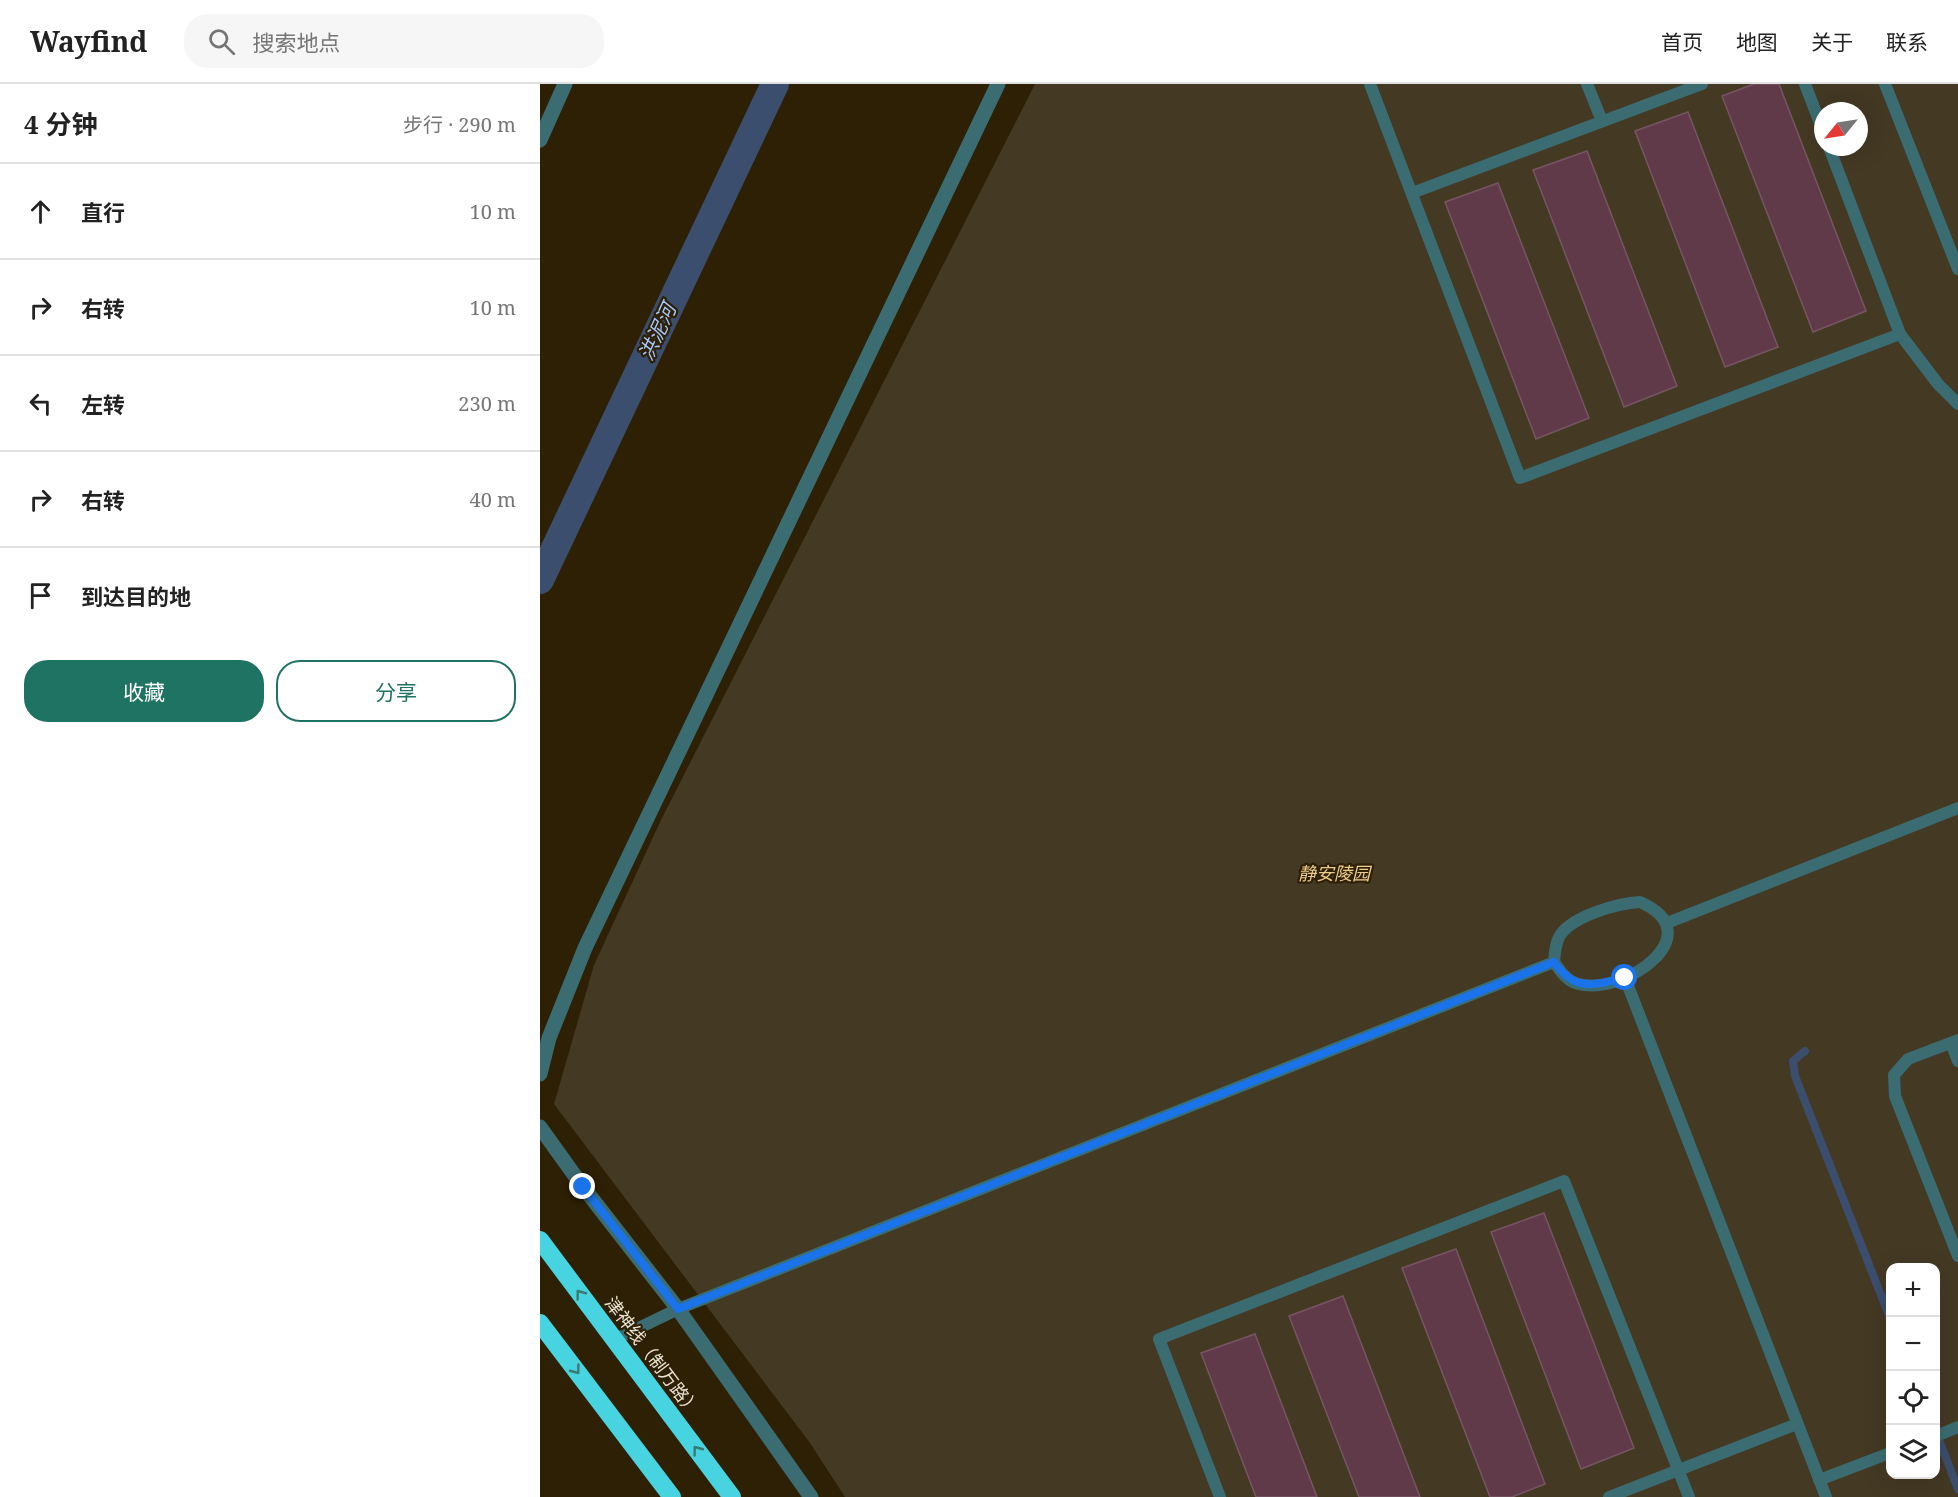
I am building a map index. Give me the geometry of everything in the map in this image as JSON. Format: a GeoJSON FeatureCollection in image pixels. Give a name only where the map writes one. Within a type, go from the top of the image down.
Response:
{"type":"FeatureCollection","features":[{"type":"Feature","properties":{"kind":"highway","name":"津神线（制万路）"},"geometry":{"type":"LineString","coordinates":[[540,1240],[732,1497]]}},
{"type":"Feature","properties":{"kind":"highway"},"geometry":{"type":"LineString","coordinates":[[540,1323],[672,1497]]}},
{"type":"Feature","properties":{"kind":"street"},"geometry":{"type":"LineString","coordinates":[[540,140],[566,84]]}},
{"type":"Feature","properties":{"kind":"street"},"geometry":{"type":"LineString","coordinates":[[540,1074],[549,1038],[585,948],[998,84]]}},
{"type":"Feature","properties":{"kind":"street"},"geometry":{"type":"LineString","coordinates":[[540,1127],[583,1187],[678,1309],[811,1497]]}},
{"type":"Feature","properties":{"kind":"lane"},"geometry":{"type":"LineString","coordinates":[[1370,84],[1520,478],[1900,334]]}},
{"type":"Feature","properties":{"kind":"lane"},"geometry":{"type":"LineString","coordinates":[[1587,84],[1602,122]]}},
{"type":"Feature","properties":{"kind":"lane"},"geometry":{"type":"LineString","coordinates":[[1412,193],[1702,84]]}},
{"type":"Feature","properties":{"kind":"lane"},"geometry":{"type":"LineString","coordinates":[[1805,84],[1814,108]]}},
{"type":"Feature","properties":{"kind":"lane"},"geometry":{"type":"LineString","coordinates":[[1885,84],[1958,269]]}},
{"type":"Feature","properties":{"kind":"lane"},"geometry":{"type":"LineString","coordinates":[[1832,156],[1900,334],[1938,384],[1958,404]]}},
{"type":"Feature","properties":{"kind":"lane"},"geometry":{"type":"LineString","coordinates":[[1667,923],[1958,808]]}},
{"type":"Feature","properties":{"kind":"lane"},"geometry":{"type":"LineString","coordinates":[[1640,902],[1654,909],[1667,923],[1668,939],[1659,955],[1642,971],[1625,978],[1594,985],[1576,984],[1563,975],[1554,962],[1561,934],[1574,924],[1601,910],[1624,903],[1640,902]]}},
{"type":"Feature","properties":{"kind":"lane"},"geometry":{"type":"LineString","coordinates":[[614,1340],[678,1309],[1554,962]]}},
{"type":"Feature","properties":{"kind":"lane"},"geometry":{"type":"LineString","coordinates":[[1625,978],[1826,1497]]}},
{"type":"Feature","properties":{"kind":"lane"},"geometry":{"type":"LineString","coordinates":[[1958,1060],[1954,1041],[1908,1059],[1894,1075],[1895,1096],[1958,1256]]}},
{"type":"Feature","properties":{"kind":"lane"},"geometry":{"type":"LineString","coordinates":[[1220,1497],[1160,1339],[1564,1180],[1689,1497]]}},
{"type":"Feature","properties":{"kind":"lane"},"geometry":{"type":"LineString","coordinates":[[1609,1497],[1797,1424]]}},
{"type":"Feature","properties":{"kind":"lane"},"geometry":{"type":"LineString","coordinates":[[1940,1434],[1958,1427]]}},
{"type":"Feature","properties":{"kind":"lane"},"geometry":{"type":"LineString","coordinates":[[1819,1480],[1886,1455]]}},
{"type":"Feature","properties":{"kind":"green space","name":"静安陵园"},"geometry":{"type":"Polygon","coordinates":[[[1035,84],[1958,84],[1958,1497],[845,1497],[810,1443],[554,1104],[594,965],[661,820],[1035,84]]]}},
{"type":"Feature","properties":{"kind":"building"},"geometry":{"type":"Polygon","coordinates":[[[1754,84],[1779,84],[1866,311],[1813,332],[1722,96],[1754,84]]]}},
{"type":"Feature","properties":{"kind":"building"},"geometry":{"type":"Polygon","coordinates":[[[1688,112],[1778,347],[1725,367],[1635,131],[1688,112]]]}},
{"type":"Feature","properties":{"kind":"building"},"geometry":{"type":"Polygon","coordinates":[[[1587,151],[1677,386],[1624,407],[1533,170],[1587,151]]]}},
{"type":"Feature","properties":{"kind":"building"},"geometry":{"type":"Polygon","coordinates":[[[1498,183],[1589,418],[1536,439],[1445,202],[1498,183]]]}},
{"type":"Feature","properties":{"kind":"building"},"geometry":{"type":"Polygon","coordinates":[[[1544,1213],[1634,1448],[1581,1469],[1491,1232],[1544,1213]]]}},
{"type":"Feature","properties":{"kind":"building"},"geometry":{"type":"Polygon","coordinates":[[[1456,1249],[1545,1484],[1512,1497],[1490,1497],[1402,1268],[1456,1249]]]}},
{"type":"Feature","properties":{"kind":"building"},"geometry":{"type":"Polygon","coordinates":[[[1343,1296],[1420,1497],[1359,1497],[1289,1316],[1343,1296]]]}},
{"type":"Feature","properties":{"kind":"building"},"geometry":{"type":"Polygon","coordinates":[[[1255,1334],[1317,1497],[1256,1497],[1201,1353],[1255,1334]]]}},
{"type":"Feature","properties":{"kind":"waterway","name":"洪泥河"},"geometry":{"type":"LineString","coordinates":[[540,580],[775,84]]}},
{"type":"Feature","properties":{"kind":"waterway"},"geometry":{"type":"LineString","coordinates":[[1805,1051],[1793,1061],[1795,1076],[1890,1317]]}},
{"type":"Feature","properties":{"kind":"waterway"},"geometry":{"type":"LineString","coordinates":[[1940,1442],[1958,1489]]}},
{"type":"Feature","properties":{"kind":"route"},"geometry":{"type":"LineString","coordinates":[[583,1187],[678,1309],[1554,962],[1563,975],[1576,984],[1594,985],[1625,978]]}}]}
